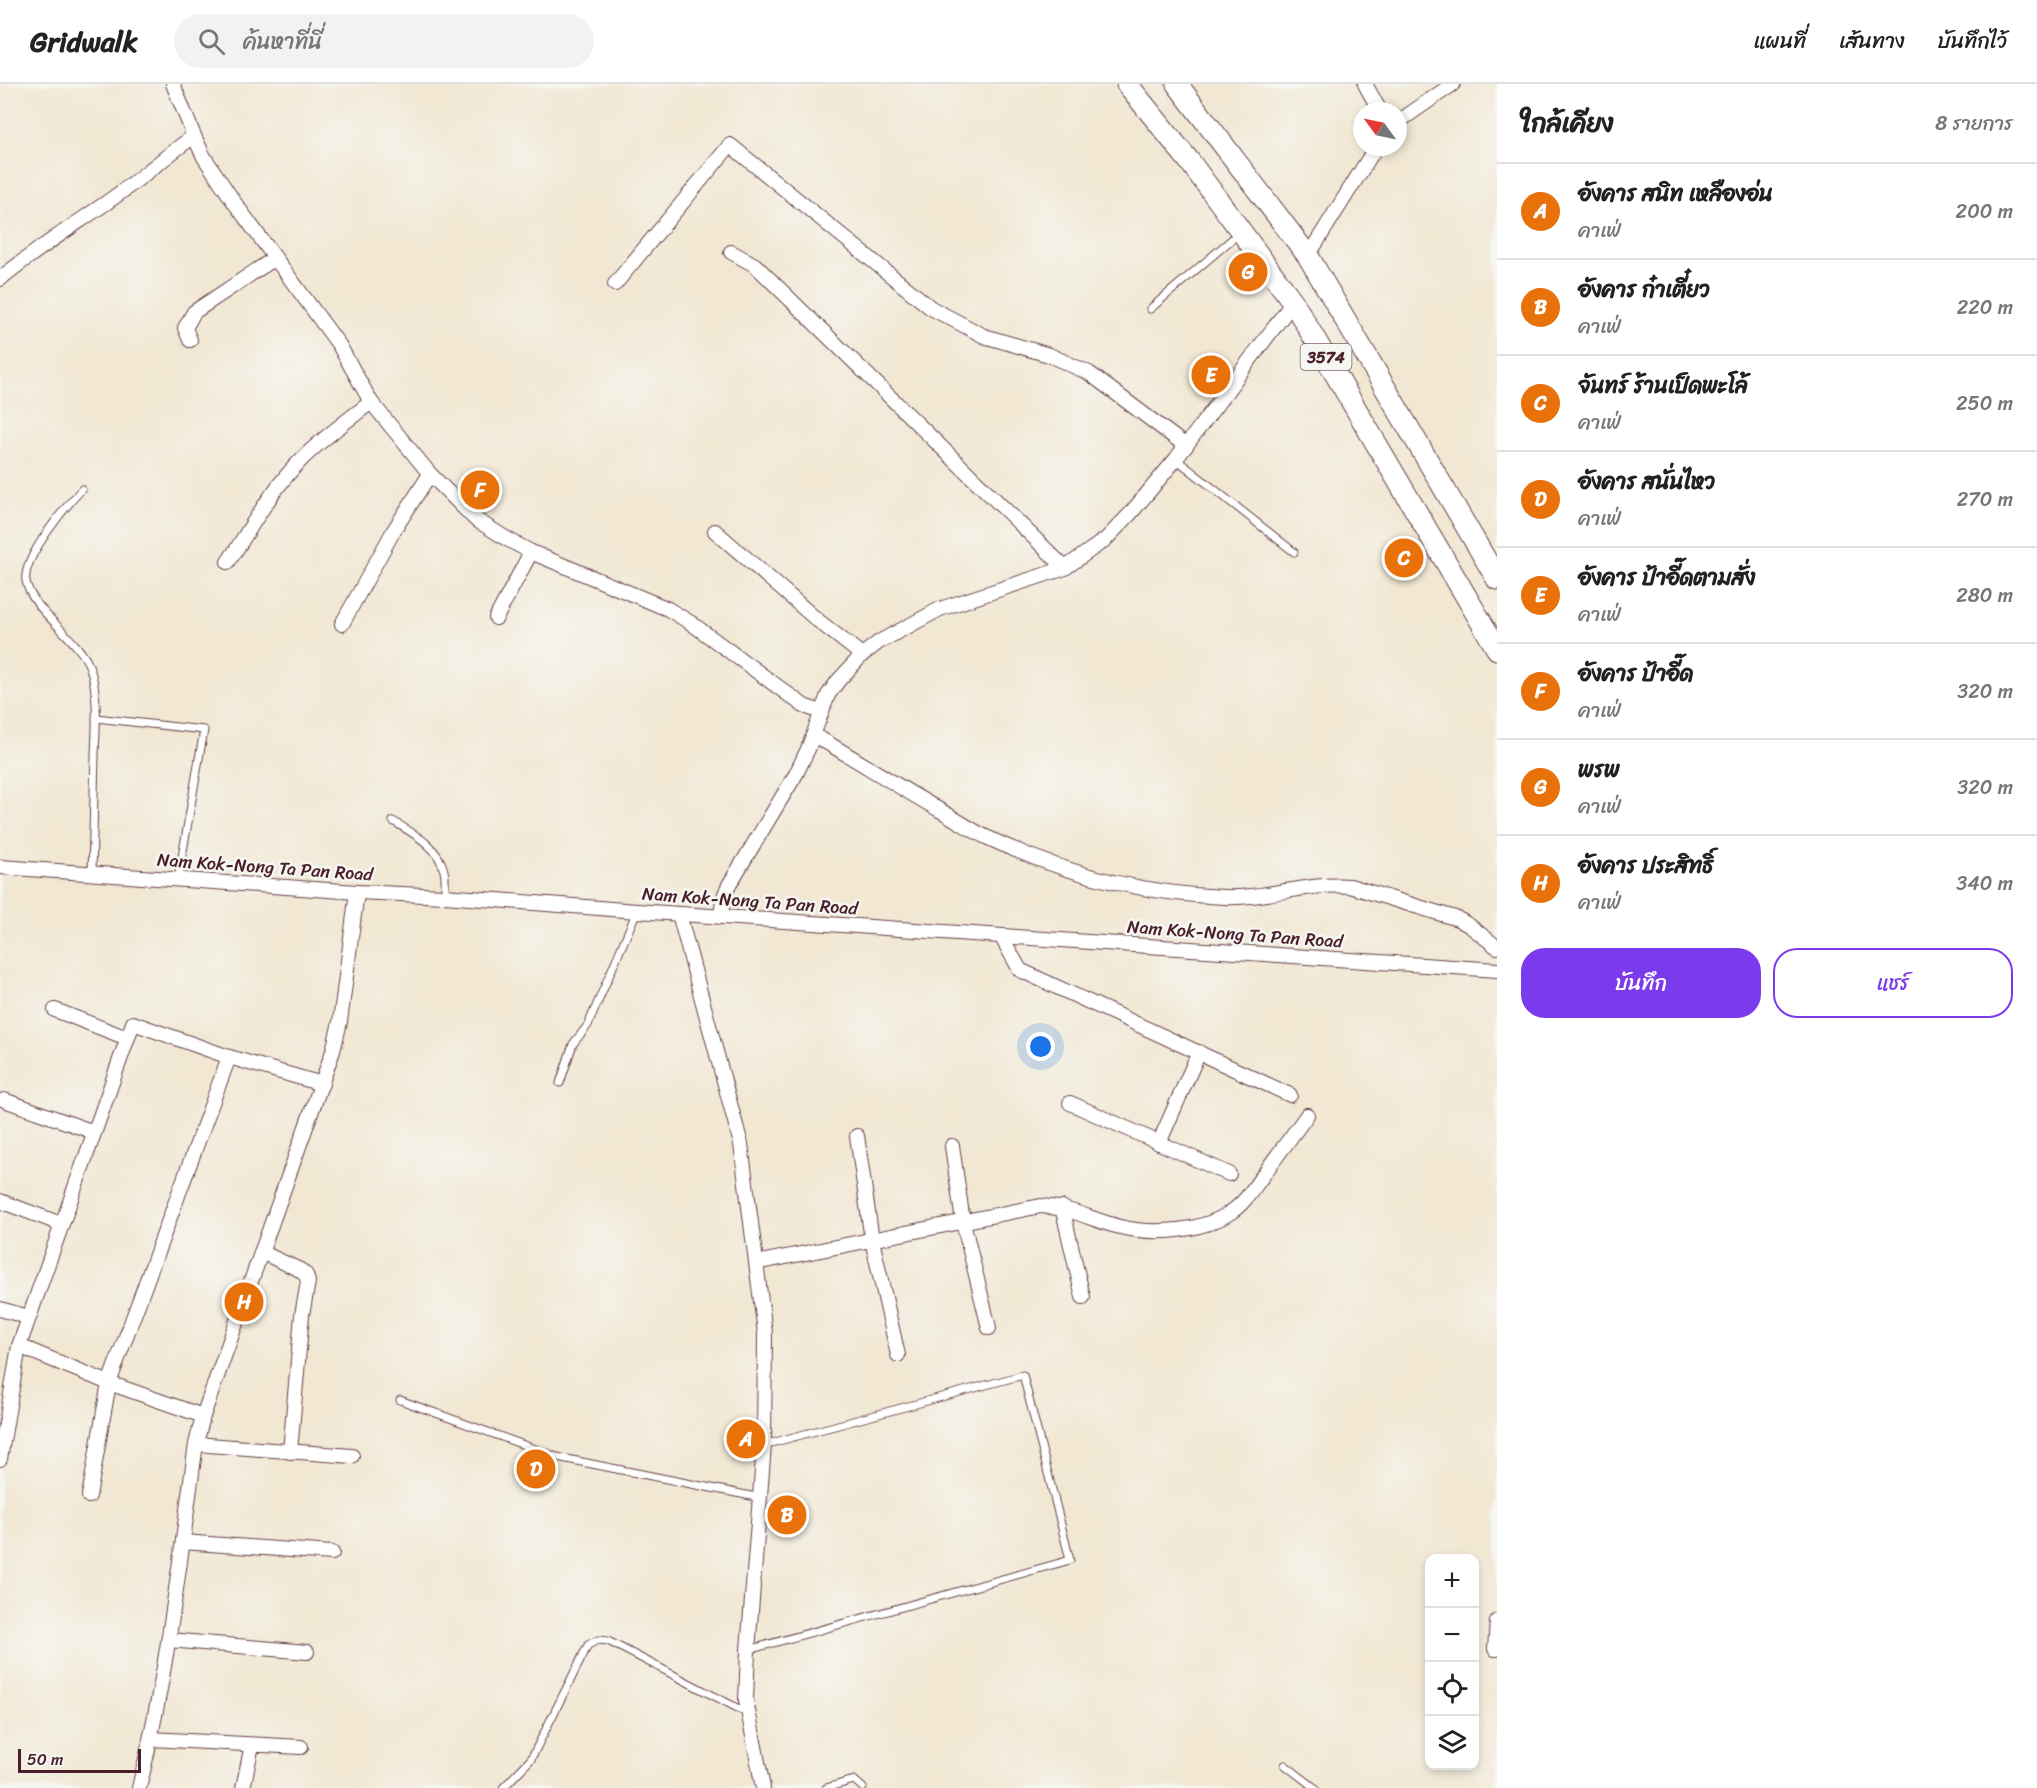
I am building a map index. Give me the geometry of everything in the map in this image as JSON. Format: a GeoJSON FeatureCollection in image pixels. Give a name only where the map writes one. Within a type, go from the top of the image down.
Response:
{"type":"FeatureCollection","features":[{"type":"Feature","properties":{"kind":"main road","name":"3574"},"geometry":{"type":"LineString","coordinates":[[1127,84],[1242,231],[1293,302],[1497,649]]}},
{"type":"Feature","properties":{"kind":"main road","name":"3574"},"geometry":{"type":"LineString","coordinates":[[1177,84],[1308,256],[1497,579]]}},
{"type":"Feature","properties":{"kind":"street"},"geometry":{"type":"LineString","coordinates":[[173,84],[204,157],[234,202],[339,345],[371,402],[429,474],[476,519],[531,552],[668,609],[691,623],[804,706],[821,712]]}},
{"type":"Feature","properties":{"kind":"street"},"geometry":{"type":"LineString","coordinates":[[1365,84],[1375,102]]}},
{"type":"Feature","properties":{"kind":"street"},"geometry":{"type":"LineString","coordinates":[[1407,116],[1453,84]]}},
{"type":"Feature","properties":{"kind":"street"},"geometry":{"type":"LineString","coordinates":[[0,279],[63,231],[114,198],[194,136]]}},
{"type":"Feature","properties":{"kind":"street"},"geometry":{"type":"LineString","coordinates":[[615,284],[730,145],[931,308],[984,336],[1049,356],[1089,373],[1186,446]]}},
{"type":"Feature","properties":{"kind":"street"},"geometry":{"type":"LineString","coordinates":[[1308,256],[1370,156]]}},
{"type":"Feature","properties":{"kind":"street"},"geometry":{"type":"LineString","coordinates":[[731,252],[755,265],[772,281],[1065,568]]}},
{"type":"Feature","properties":{"kind":"street"},"geometry":{"type":"LineString","coordinates":[[190,340],[185,328],[194,312],[275,258]]}},
{"type":"Feature","properties":{"kind":"street"},"geometry":{"type":"LineString","coordinates":[[721,917],[723,899],[729,885],[796,774],[814,735],[828,695],[862,655],[879,642],[940,609],[1065,568],[1106,539],[1176,459],[1293,302]]}},
{"type":"Feature","properties":{"kind":"street"},"geometry":{"type":"LineString","coordinates":[[228,562],[276,488],[298,462],[371,402]]}},
{"type":"Feature","properties":{"kind":"street"},"geometry":{"type":"LineString","coordinates":[[342,624],[394,530],[429,474]]}},
{"type":"Feature","properties":{"kind":"street"},"geometry":{"type":"LineString","coordinates":[[714,531],[816,619],[862,655]]}},
{"type":"Feature","properties":{"kind":"street"},"geometry":{"type":"LineString","coordinates":[[496,618],[531,552]]}},
{"type":"Feature","properties":{"kind":"street"},"geometry":{"type":"LineString","coordinates":[[814,735],[984,836],[1055,865],[1104,879],[1171,892],[1225,898],[1282,893],[1334,884],[1350,886],[1458,919],[1497,947]]}},
{"type":"Feature","properties":{"kind":"street","name":"Nam Kok-Nong Ta Pan Road"},"geometry":{"type":"LineString","coordinates":[[0,867],[1497,970]]}},
{"type":"Feature","properties":{"kind":"street"},"geometry":{"type":"LineString","coordinates":[[139,1788],[151,1739],[169,1640],[196,1444],[203,1416],[322,1084],[340,1022],[357,892]]}},
{"type":"Feature","properties":{"kind":"street"},"geometry":{"type":"LineString","coordinates":[[679,914],[741,1144],[765,1333],[764,1445],[746,1700],[763,1788]]}},
{"type":"Feature","properties":{"kind":"street"},"geometry":{"type":"LineString","coordinates":[[1001,936],[1020,970],[1290,1095]]}},
{"type":"Feature","properties":{"kind":"street"},"geometry":{"type":"LineString","coordinates":[[55,1011],[127,1038]]}},
{"type":"Feature","properties":{"kind":"street"},"geometry":{"type":"LineString","coordinates":[[0,1459],[4,1410],[19,1346],[133,1023],[228,1057],[322,1084]]}},
{"type":"Feature","properties":{"kind":"street"},"geometry":{"type":"LineString","coordinates":[[1159,1143],[1199,1052]]}},
{"type":"Feature","properties":{"kind":"street"},"geometry":{"type":"LineString","coordinates":[[89,1496],[110,1383],[228,1057]]}},
{"type":"Feature","properties":{"kind":"street"},"geometry":{"type":"LineString","coordinates":[[3,1100],[94,1132]]}},
{"type":"Feature","properties":{"kind":"street"},"geometry":{"type":"LineString","coordinates":[[1070,1103],[1229,1174]]}},
{"type":"Feature","properties":{"kind":"street"},"geometry":{"type":"LineString","coordinates":[[756,1263],[1041,1206],[1062,1207],[1119,1227],[1142,1230],[1178,1229],[1204,1225],[1232,1212],[1247,1196],[1307,1115]]}},
{"type":"Feature","properties":{"kind":"street"},"geometry":{"type":"LineString","coordinates":[[857,1136],[872,1240],[898,1355]]}},
{"type":"Feature","properties":{"kind":"street"},"geometry":{"type":"LineString","coordinates":[[952,1146],[963,1222],[989,1328]]}},
{"type":"Feature","properties":{"kind":"street"},"geometry":{"type":"LineString","coordinates":[[0,1201],[61,1224]]}},
{"type":"Feature","properties":{"kind":"street"},"geometry":{"type":"LineString","coordinates":[[1062,1207],[1083,1298]]}},
{"type":"Feature","properties":{"kind":"street"},"geometry":{"type":"LineString","coordinates":[[261,1252],[300,1270],[306,1275],[308,1282],[302,1315],[290,1452]]}},
{"type":"Feature","properties":{"kind":"street"},"geometry":{"type":"LineString","coordinates":[[0,1309],[28,1317]]}},
{"type":"Feature","properties":{"kind":"street"},"geometry":{"type":"LineString","coordinates":[[19,1346],[110,1383],[203,1416]]}},
{"type":"Feature","properties":{"kind":"street"},"geometry":{"type":"LineString","coordinates":[[196,1444],[352,1456]]}},
{"type":"Feature","properties":{"kind":"street"},"geometry":{"type":"LineString","coordinates":[[183,1542],[332,1553]]}},
{"type":"Feature","properties":{"kind":"street"},"geometry":{"type":"LineString","coordinates":[[1497,1621],[1495,1648],[1497,1648]]}},
{"type":"Feature","properties":{"kind":"street"},"geometry":{"type":"LineString","coordinates":[[169,1640],[307,1652]]}},
{"type":"Feature","properties":{"kind":"street"},"geometry":{"type":"LineString","coordinates":[[151,1739],[301,1747]]}},
{"type":"Feature","properties":{"kind":"street"},"geometry":{"type":"LineString","coordinates":[[243,1788],[252,1745]]}},
{"type":"Feature","properties":{"kind":"lane"},"geometry":{"type":"LineString","coordinates":[[1150,309],[1242,231]]}},
{"type":"Feature","properties":{"kind":"lane"},"geometry":{"type":"LineString","coordinates":[[1176,459],[1294,552]]}},
{"type":"Feature","properties":{"kind":"lane"},"geometry":{"type":"LineString","coordinates":[[82,489],[56,517],[30,563],[25,579],[32,595],[84,656],[91,669],[96,718],[92,874]]}},
{"type":"Feature","properties":{"kind":"lane"},"geometry":{"type":"LineString","coordinates":[[96,718],[204,730],[178,880]]}},
{"type":"Feature","properties":{"kind":"lane"},"geometry":{"type":"LineString","coordinates":[[393,821],[430,846],[435,853],[444,871],[445,896]]}},
{"type":"Feature","properties":{"kind":"lane"},"geometry":{"type":"LineString","coordinates":[[560,1083],[573,1044],[588,1025],[637,911]]}},
{"type":"Feature","properties":{"kind":"lane"},"geometry":{"type":"LineString","coordinates":[[748,1650],[1070,1560],[1023,1375],[764,1445]]}},
{"type":"Feature","properties":{"kind":"lane"},"geometry":{"type":"LineString","coordinates":[[400,1400],[557,1457],[761,1497]]}},
{"type":"Feature","properties":{"kind":"lane"},"geometry":{"type":"LineString","coordinates":[[502,1788],[531,1759],[588,1645],[598,1640],[608,1641],[748,1713]]}},
{"type":"Feature","properties":{"kind":"lane"},"geometry":{"type":"LineString","coordinates":[[1285,1765],[1315,1788]]}},
{"type":"Feature","properties":{"kind":"lane"},"geometry":{"type":"LineString","coordinates":[[826,1788],[854,1780],[863,1788]]}},
{"type":"Feature","properties":{"kind":"place","name":"พรพ"},"geometry":{"type":"Point","coordinates":[1248,272]}},
{"type":"Feature","properties":{"kind":"place","name":"อังคาร ป้าอี๊ดตามสั่ง"},"geometry":{"type":"Point","coordinates":[1211,375]}},
{"type":"Feature","properties":{"kind":"place","name":"อังคาร ป้าอี๊ด"},"geometry":{"type":"Point","coordinates":[480,490]}},
{"type":"Feature","properties":{"kind":"place","name":"จันทร์ ร้านเป็ดพะโล้"},"geometry":{"type":"Point","coordinates":[1404,558]}},
{"type":"Feature","properties":{"kind":"place","name":"อังคาร ประสิทธิ์"},"geometry":{"type":"Point","coordinates":[244,1302]}},
{"type":"Feature","properties":{"kind":"place","name":"อังคาร สนิท เหลืองอ่น"},"geometry":{"type":"Point","coordinates":[746,1439]}},
{"type":"Feature","properties":{"kind":"place","name":"อังคาร สนั่นไหว"},"geometry":{"type":"Point","coordinates":[536,1469]}},
{"type":"Feature","properties":{"kind":"place","name":"อังคาร ก๋าเตี๋ยว"},"geometry":{"type":"Point","coordinates":[787,1515]}}]}
